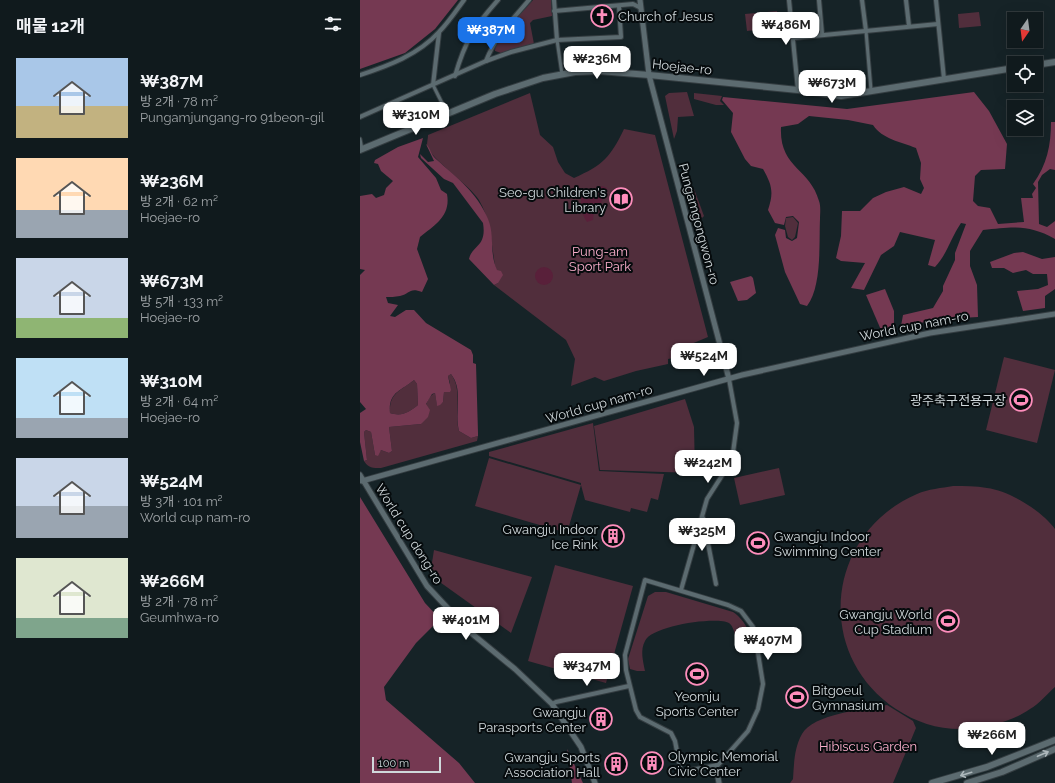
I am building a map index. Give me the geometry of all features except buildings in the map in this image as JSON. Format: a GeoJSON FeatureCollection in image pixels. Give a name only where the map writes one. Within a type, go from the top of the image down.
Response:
{"type":"FeatureCollection","features":[{"type":"Feature","properties":{"kind":"main road"},"geometry":{"type":"LineString","coordinates":[[1043,64],[1055,62]]}},
{"type":"Feature","properties":{"kind":"main road","name":"Hoejae-ro"},"geometry":{"type":"LineString","coordinates":[[361,149],[489,97],[543,78],[562,74],[600,71],[798,90],[841,96],[1007,69]]}},
{"type":"Feature","properties":{"kind":"main road"},"geometry":{"type":"LineString","coordinates":[[932,783],[987,767],[1055,740]]}},
{"type":"Feature","properties":{"kind":"main road"},"geometry":{"type":"LineString","coordinates":[[967,783],[1002,772],[1055,749]]}},
{"type":"Feature","properties":{"kind":"street"},"geometry":{"type":"LineString","coordinates":[[360,75],[402,59],[439,33],[464,0]]}},
{"type":"Feature","properties":{"kind":"street"},"geometry":{"type":"LineString","coordinates":[[455,76],[462,50],[470,35],[498,0]]}},
{"type":"Feature","properties":{"kind":"street"},"geometry":{"type":"LineString","coordinates":[[486,61],[491,47],[499,35],[529,0]]}},
{"type":"Feature","properties":{"kind":"street"},"geometry":{"type":"LineString","coordinates":[[554,0],[557,40],[562,74]]}},
{"type":"Feature","properties":{"kind":"street","name":"Pungamgongwon-ro"},"geometry":{"type":"LineString","coordinates":[[640,0],[649,75],[729,379]]}},
{"type":"Feature","properties":{"kind":"street"},"geometry":{"type":"LineString","coordinates":[[789,0],[798,90]]}},
{"type":"Feature","properties":{"kind":"street"},"geometry":{"type":"LineString","coordinates":[[819,0],[822,34]]}},
{"type":"Feature","properties":{"kind":"street"},"geometry":{"type":"LineString","coordinates":[[862,0],[871,92]]}},
{"type":"Feature","properties":{"kind":"street"},"geometry":{"type":"LineString","coordinates":[[906,0],[909,26]]}},
{"type":"Feature","properties":{"kind":"street"},"geometry":{"type":"LineString","coordinates":[[936,0],[944,79]]}},
{"type":"Feature","properties":{"kind":"street"},"geometry":{"type":"LineString","coordinates":[[554,11],[632,4],[641,8]]}},
{"type":"Feature","properties":{"kind":"street"},"geometry":{"type":"LineString","coordinates":[[360,117],[486,61],[535,45],[557,40],[621,37],[619,6]]}},
{"type":"Feature","properties":{"kind":"street"},"geometry":{"type":"LineString","coordinates":[[793,38],[938,24]]}},
{"type":"Feature","properties":{"kind":"street"},"geometry":{"type":"LineString","coordinates":[[439,33],[433,85],[444,107]]}},
{"type":"Feature","properties":{"kind":"street"},"geometry":{"type":"LineString","coordinates":[[360,138],[361,149]]}},
{"type":"Feature","properties":{"kind":"street","name":"World cup nam-ro"},"geometry":{"type":"LineString","coordinates":[[361,478],[729,379],[930,333],[1055,314]]}},
{"type":"Feature","properties":{"kind":"street"},"geometry":{"type":"LineString","coordinates":[[681,590],[707,499],[732,460],[737,423],[729,379]]}},
{"type":"Feature","properties":{"kind":"street","name":"World cup dong-ro"},"geometry":{"type":"LineString","coordinates":[[361,478],[427,586],[470,632],[515,669],[552,704],[581,747],[595,783]]}},
{"type":"Feature","properties":{"kind":"street"},"geometry":{"type":"LineString","coordinates":[[702,518],[716,584]]}},
{"type":"Feature","properties":{"kind":"street"},"geometry":{"type":"LineString","coordinates":[[645,580],[681,590],[728,605],[741,611],[753,627],[763,684],[758,709],[748,731],[716,766],[681,772],[675,742],[671,733],[640,717],[636,710],[629,686],[626,655],[645,580]]}},
{"type":"Feature","properties":{"kind":"street"},"geometry":{"type":"LineString","coordinates":[[552,704],[629,686]]}},
{"type":"Feature","properties":{"kind":"street"},"geometry":{"type":"LineString","coordinates":[[716,766],[719,783]]}},
{"type":"Feature","properties":{"kind":"green space"},"geometry":{"type":"Polygon","coordinates":[[[533,0],[551,0],[552,16],[533,20],[530,23],[534,44],[501,53],[495,51],[496,46],[504,32],[533,0]]]}},
{"type":"Feature","properties":{"kind":"green space"},"geometry":{"type":"Polygon","coordinates":[[[777,11],[779,27],[747,31],[745,14],[777,11]]]}},
{"type":"Feature","properties":{"kind":"green space"},"geometry":{"type":"Polygon","coordinates":[[[979,12],[981,26],[959,28],[958,14],[979,12]]]}},
{"type":"Feature","properties":{"kind":"green space"},"geometry":{"type":"Polygon","coordinates":[[[687,92],[694,116],[678,117],[677,131],[674,139],[665,96],[669,93],[687,92]]]}},
{"type":"Feature","properties":{"kind":"green space","name":"Pung-am Sport Park"},"geometry":{"type":"Polygon","coordinates":[[[530,93],[540,135],[553,147],[558,162],[565,173],[574,178],[592,169],[605,160],[624,129],[655,135],[708,337],[684,347],[673,358],[668,359],[668,364],[636,371],[604,381],[595,377],[571,386],[575,359],[566,340],[494,285],[498,283],[498,280],[490,229],[483,207],[468,187],[442,165],[430,151],[427,145],[428,135],[530,93]]]}},
{"type":"Feature","properties":{"kind":"green space"},"geometry":{"type":"Polygon","coordinates":[[[694,93],[722,96],[720,101],[724,105],[716,105],[694,99],[694,93]]]}},
{"type":"Feature","properties":{"kind":"green space"},"geometry":{"type":"Polygon","coordinates":[[[683,176],[694,189],[704,216],[696,224],[683,176]]]}},
{"type":"Feature","properties":{"kind":"green space"},"geometry":{"type":"Polygon","coordinates":[[[793,217],[798,223],[795,237],[792,240],[788,237],[785,226],[786,218],[793,217]]]}},
{"type":"Feature","properties":{"kind":"green space","name":"광주축구전용구장"},"geometry":{"type":"Polygon","coordinates":[[[1004,357],[1055,370],[1037,443],[986,430],[1004,357]]]}},
{"type":"Feature","properties":{"kind":"green space"},"geometry":{"type":"Polygon","coordinates":[[[451,374],[457,387],[457,416],[459,431],[471,438],[478,436],[477,441],[381,468],[373,468],[367,465],[364,461],[367,460],[364,432],[366,430],[371,432],[375,455],[381,450],[389,453],[392,451],[389,427],[421,424],[425,407],[432,395],[435,393],[437,405],[443,402],[444,392],[450,383],[448,376],[451,374]]]}},
{"type":"Feature","properties":{"kind":"green space"},"geometry":{"type":"Polygon","coordinates":[[[414,380],[417,384],[418,405],[412,410],[402,414],[390,413],[390,406],[394,396],[414,380]]]}},
{"type":"Feature","properties":{"kind":"green space"},"geometry":{"type":"Polygon","coordinates":[[[685,399],[694,427],[695,473],[600,470],[594,426],[685,399]]]}},
{"type":"Feature","properties":{"kind":"green space"},"geometry":{"type":"Polygon","coordinates":[[[593,423],[599,471],[664,474],[658,500],[651,498],[647,512],[631,508],[630,512],[585,500],[581,483],[489,456],[489,452],[593,423]]]}},
{"type":"Feature","properties":{"kind":"green space"},"geometry":{"type":"Polygon","coordinates":[[[489,458],[581,485],[567,533],[475,506],[489,458]]]}},
{"type":"Feature","properties":{"kind":"green space"},"geometry":{"type":"Polygon","coordinates":[[[779,468],[785,495],[740,505],[734,478],[779,468]]]}},
{"type":"Feature","properties":{"kind":"green space","name":"Gwangju World Cup Stadium"},"geometry":{"type":"Polygon","coordinates":[[[953,486],[983,487],[1006,493],[1034,509],[1055,529],[1055,687],[1037,704],[1024,713],[1004,722],[965,729],[934,726],[905,715],[896,709],[869,686],[851,658],[842,627],[841,596],[848,565],[864,536],[887,512],[917,494],[953,486]]]}},
{"type":"Feature","properties":{"kind":"green space"},"geometry":{"type":"Polygon","coordinates":[[[434,550],[532,577],[511,633],[430,575],[434,550]]]}},
{"type":"Feature","properties":{"kind":"green space"},"geometry":{"type":"Polygon","coordinates":[[[555,565],[633,586],[606,683],[528,661],[555,565]]]}},
{"type":"Feature","properties":{"kind":"green space"},"geometry":{"type":"Polygon","coordinates":[[[655,592],[666,592],[733,612],[741,619],[747,628],[750,638],[749,649],[739,652],[734,632],[729,623],[722,621],[711,621],[684,624],[659,631],[650,636],[643,644],[642,656],[645,671],[630,669],[628,659],[648,596],[655,592]]]}},
{"type":"Feature","properties":{"kind":"green space","name":"Hibiscus Garden"},"geometry":{"type":"Polygon","coordinates":[[[887,705],[913,721],[916,728],[893,783],[790,783],[793,779],[797,745],[802,734],[808,727],[828,717],[887,705]]]}},
{"type":"Feature","properties":{"kind":"shaded area"},"geometry":{"type":"Polygon","coordinates":[[[360,0],[458,0],[435,29],[405,53],[360,69],[360,0]]]}},
{"type":"Feature","properties":{"kind":"shaded area"},"geometry":{"type":"Polygon","coordinates":[[[974,92],[989,111],[1007,144],[1005,169],[981,170],[975,176],[973,201],[978,206],[990,208],[998,224],[1024,222],[1021,198],[1033,198],[1032,194],[1036,188],[1033,184],[1045,162],[1049,147],[1051,122],[1055,122],[1055,170],[1050,169],[1042,175],[1038,182],[1039,224],[1047,227],[1055,221],[1055,239],[1037,231],[1020,228],[983,230],[970,251],[970,266],[977,285],[978,317],[944,319],[901,326],[903,315],[933,308],[943,291],[943,286],[955,260],[955,253],[966,224],[961,223],[943,256],[935,267],[928,265],[935,240],[900,232],[894,246],[881,255],[864,290],[851,288],[865,263],[841,261],[836,258],[841,236],[842,211],[860,211],[873,198],[886,192],[904,187],[921,194],[924,188],[920,179],[921,163],[916,148],[881,134],[873,125],[848,120],[809,116],[798,124],[781,127],[782,141],[785,151],[790,160],[815,190],[820,205],[819,264],[815,288],[812,298],[807,306],[800,304],[785,272],[775,235],[778,228],[785,230],[786,238],[792,241],[797,238],[799,222],[793,216],[786,217],[784,225],[775,223],[768,210],[771,198],[770,184],[763,169],[751,166],[745,159],[731,132],[733,113],[722,100],[723,97],[847,109],[974,92]]]}},
{"type":"Feature","properties":{"kind":"shaded area"},"geometry":{"type":"Polygon","coordinates":[[[423,138],[418,157],[436,178],[441,190],[447,194],[448,202],[447,208],[441,219],[420,237],[417,249],[428,279],[422,292],[414,290],[400,296],[386,297],[388,303],[398,305],[390,316],[395,317],[406,310],[414,310],[426,323],[471,350],[473,355],[473,363],[476,364],[478,436],[471,438],[459,431],[457,416],[458,394],[455,380],[451,374],[448,376],[451,390],[450,392],[444,392],[443,402],[437,406],[435,393],[432,394],[426,404],[430,410],[428,417],[421,424],[389,427],[392,451],[389,453],[381,450],[378,456],[375,455],[371,432],[366,430],[364,432],[367,460],[364,461],[360,442],[360,413],[366,409],[360,402],[360,275],[365,270],[360,269],[360,196],[372,194],[376,198],[384,195],[386,188],[393,181],[381,171],[378,164],[374,163],[375,160],[398,147],[423,138]],[[414,380],[393,396],[390,406],[390,413],[402,414],[412,410],[418,405],[417,384],[414,380]]]}},
{"type":"Feature","properties":{"kind":"shaded area"},"geometry":{"type":"Polygon","coordinates":[[[426,144],[434,157],[472,193],[488,219],[491,231],[493,257],[497,270],[501,271],[503,275],[498,283],[494,285],[469,259],[483,237],[483,223],[453,183],[444,179],[421,158],[420,154],[428,162],[434,161],[426,144]]]}},
{"type":"Feature","properties":{"kind":"shaded area"},"geometry":{"type":"Polygon","coordinates":[[[602,186],[607,188],[601,203],[594,210],[593,220],[587,222],[581,207],[583,192],[590,192],[602,186]]]}},
{"type":"Feature","properties":{"kind":"shaded area"},"geometry":{"type":"Polygon","coordinates":[[[1023,252],[1042,259],[1055,257],[1055,289],[1045,296],[1045,308],[1023,311],[1017,291],[1038,289],[1048,285],[1047,274],[1033,274],[1026,270],[1013,273],[1004,268],[992,268],[990,262],[1014,253],[1023,252]]]}},
{"type":"Feature","properties":{"kind":"shaded area"},"geometry":{"type":"Polygon","coordinates":[[[544,267],[550,270],[553,276],[550,282],[544,285],[538,282],[535,276],[538,270],[544,267]]]}},
{"type":"Feature","properties":{"kind":"shaded area"},"geometry":{"type":"Polygon","coordinates":[[[751,276],[753,278],[756,293],[747,300],[738,301],[730,282],[751,276]]]}},
{"type":"Feature","properties":{"kind":"shaded area"},"geometry":{"type":"Polygon","coordinates":[[[885,289],[894,311],[894,326],[881,330],[866,295],[885,289]]]}},
{"type":"Feature","properties":{"kind":"shaded area"},"geometry":{"type":"Polygon","coordinates":[[[360,497],[425,603],[440,619],[416,643],[384,687],[386,700],[459,763],[475,783],[360,783],[360,497]]]}},
{"type":"Feature","properties":{"kind":"shaded area"},"geometry":{"type":"Polygon","coordinates":[[[567,749],[583,783],[572,783],[567,749]]]}},
{"type":"Feature","properties":{"kind":"place","name":"Church of Jesus"},"geometry":{"type":"Point","coordinates":[602,16]}},
{"type":"Feature","properties":{"kind":"place","name":"Seo-gu Children's Library"},"geometry":{"type":"Point","coordinates":[621,199]}},
{"type":"Feature","properties":{"kind":"place","name":"광주축구전용구장"},"geometry":{"type":"Point","coordinates":[1021,400]}},
{"type":"Feature","properties":{"kind":"place","name":"Gwangju Indoor Ice Rink"},"geometry":{"type":"Point","coordinates":[613,536]}},
{"type":"Feature","properties":{"kind":"place","name":"Gwangju Indoor Swimming Center"},"geometry":{"type":"Point","coordinates":[758,543]}},
{"type":"Feature","properties":{"kind":"place","name":"Gwangju World Cup Stadium"},"geometry":{"type":"Point","coordinates":[948,621]}},
{"type":"Feature","properties":{"kind":"place","name":"Yeomju Sports Center"},"geometry":{"type":"Point","coordinates":[697,674]}},
{"type":"Feature","properties":{"kind":"place","name":"Bitgoeul Gymnasium"},"geometry":{"type":"Point","coordinates":[797,697]}},
{"type":"Feature","properties":{"kind":"place","name":"Gwangju Parasports Center"},"geometry":{"type":"Point","coordinates":[601,719]}},
{"type":"Feature","properties":{"kind":"place","name":"Olympic Memorial Civic Center"},"geometry":{"type":"Point","coordinates":[652,763]}},
{"type":"Feature","properties":{"kind":"place","name":"Gwangju Sports Association Hall"},"geometry":{"type":"Point","coordinates":[616,764]}}]}
